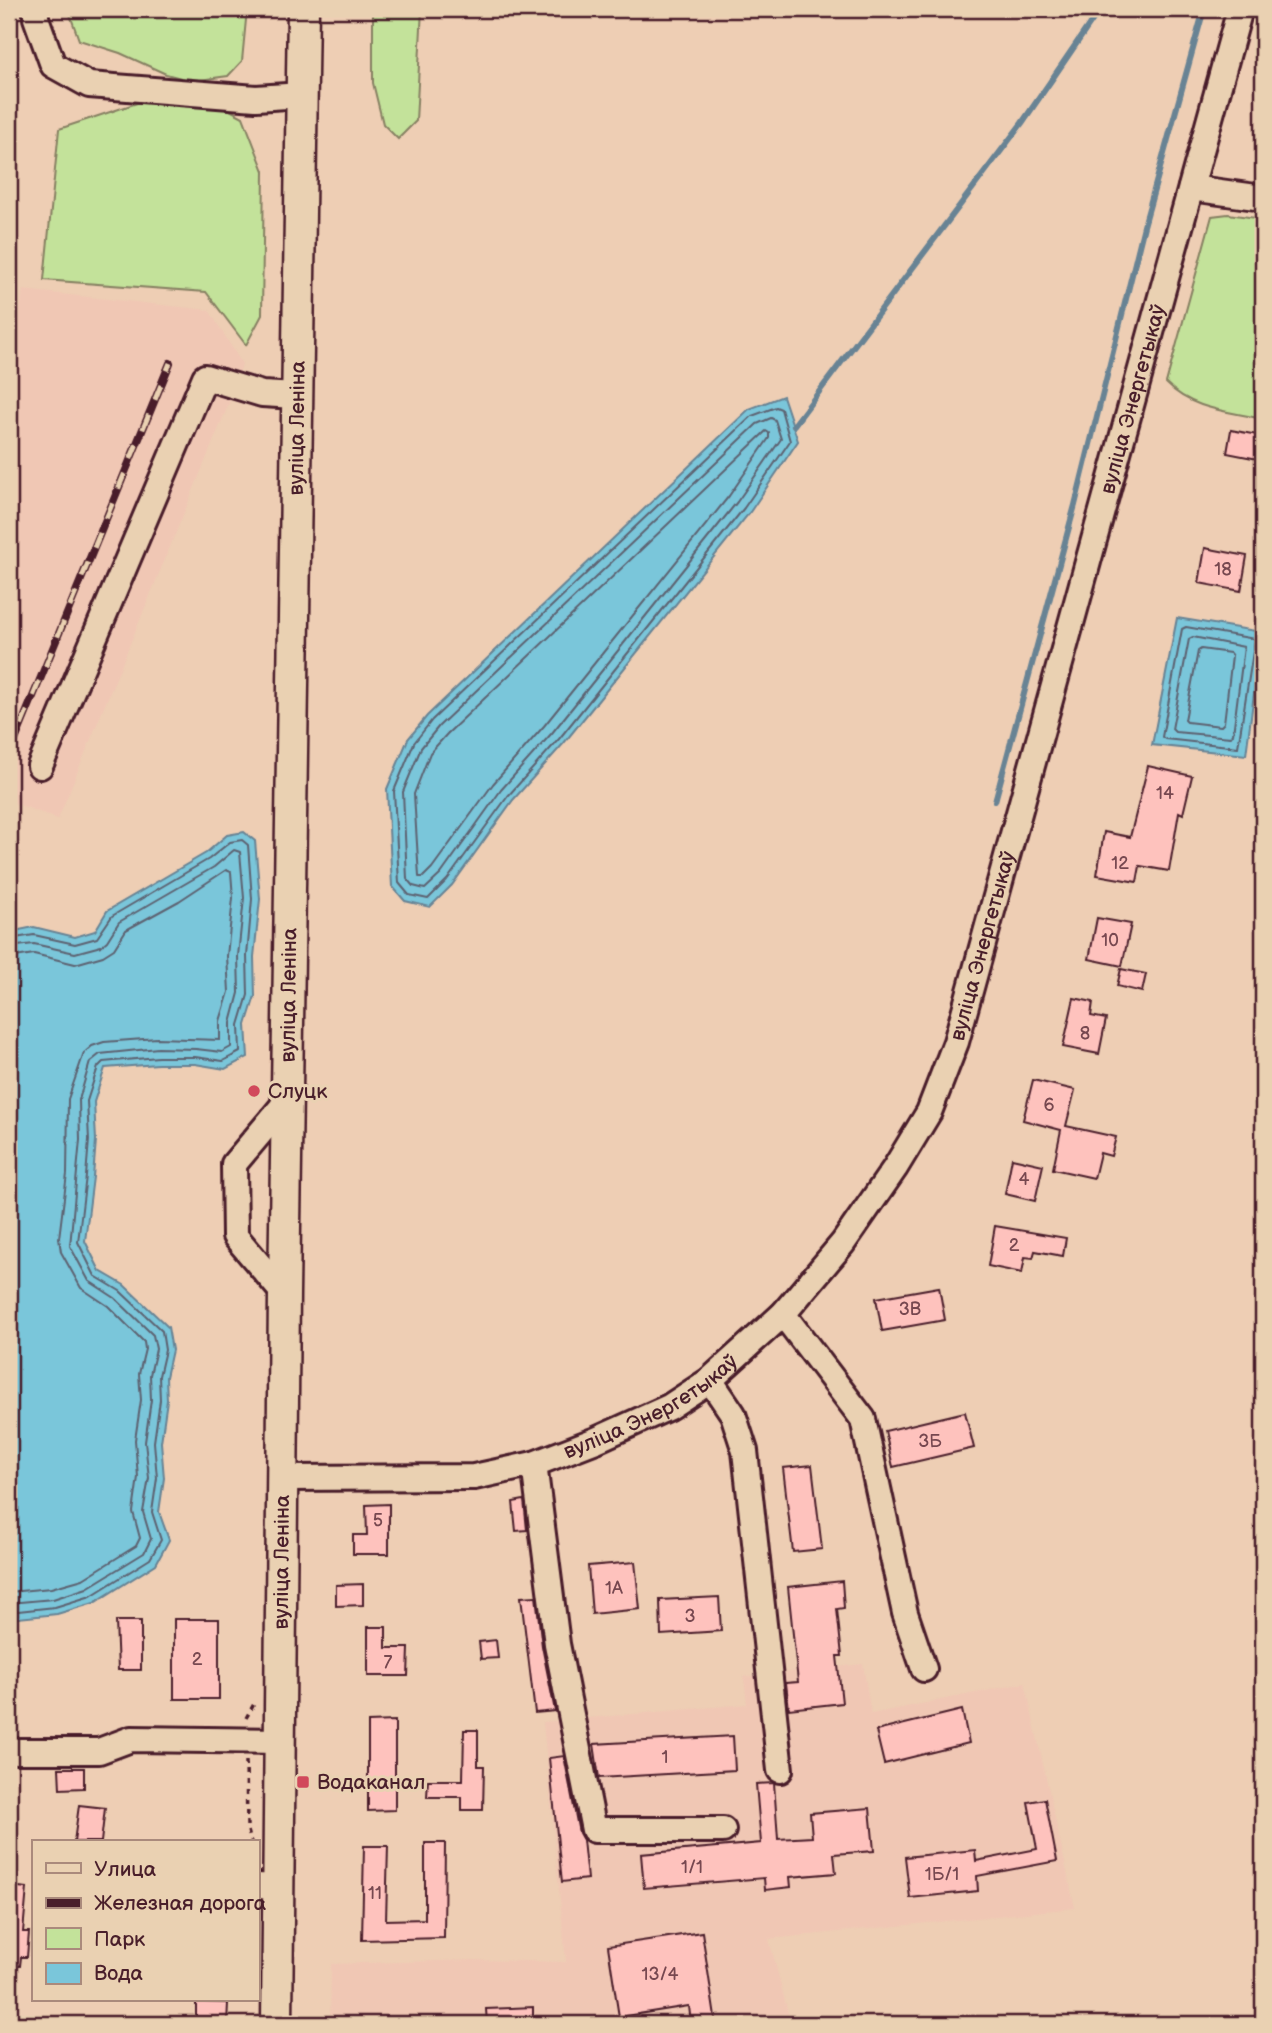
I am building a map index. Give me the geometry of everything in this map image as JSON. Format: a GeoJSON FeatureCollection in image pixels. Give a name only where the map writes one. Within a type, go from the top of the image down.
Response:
{"type":"FeatureCollection","features":[{"type":"Feature","properties":{"kind":"main road","name":"вуліца Леніна"},"geometry":{"type":"LineString","coordinates":[[277,2024],[268,1886],[279,1741],[303,9]]}},
{"type":"Feature","properties":{"kind":"street"},"geometry":{"type":"LineString","coordinates":[[36,9],[36,18],[53,65],[89,85],[256,98],[302,94]]}},
{"type":"Feature","properties":{"kind":"street","name":"вуліца Энергетыкаў"},"geometry":{"type":"LineString","coordinates":[[283,1478],[474,1478],[534,1464],[669,1407],[710,1380],[783,1314],[843,1243],[895,1167],[929,1112],[956,1042],[1240,9]]}},
{"type":"Feature","properties":{"kind":"street"},"geometry":{"type":"LineString","coordinates":[[1191,188],[1263,198]]}},
{"type":"Feature","properties":{"kind":"street"},"geometry":{"type":"LineString","coordinates":[[40,766],[205,377],[262,394],[296,396]]}},
{"type":"Feature","properties":{"kind":"street"},"geometry":{"type":"LineString","coordinates":[[284,1294],[235,1236],[234,1164],[287,1101]]}},
{"type":"Feature","properties":{"kind":"street"},"geometry":{"type":"LineString","coordinates":[[783,1314],[863,1419],[905,1613],[924,1669]]}},
{"type":"Feature","properties":{"kind":"street"},"geometry":{"type":"LineString","coordinates":[[710,1380],[733,1414],[745,1451],[780,1770]]}},
{"type":"Feature","properties":{"kind":"street"},"geometry":{"type":"LineString","coordinates":[[534,1464],[556,1644],[594,1830],[723,1830]]}},
{"type":"Feature","properties":{"kind":"street"},"geometry":{"type":"LineString","coordinates":[[9,1751],[99,1751],[131,1739],[279,1741]]}},
{"type":"Feature","properties":{"kind":"shaded area"},"geometry":{"type":"Polygon","coordinates":[[[23,290],[209,310],[242,364],[230,401],[58,819],[9,801],[9,383],[23,290]]]}},
{"type":"Feature","properties":{"kind":"shaded area"},"geometry":{"type":"Polygon","coordinates":[[[863,1664],[871,1714],[1025,1683],[1075,1908],[769,1939],[791,2024],[330,2024],[331,1964],[474,1960],[566,1962],[543,1722],[747,1704],[744,1677],[863,1664]]]}},
{"type":"Feature","properties":{"kind":"green space"},"geometry":{"type":"Polygon","coordinates":[[[68,9],[247,9],[242,61],[228,76],[192,81],[166,74],[120,53],[79,40],[68,9]]]}},
{"type":"Feature","properties":{"kind":"green space"},"geometry":{"type":"Polygon","coordinates":[[[373,9],[422,9],[416,121],[398,139],[383,124],[373,83],[373,9]]]}},
{"type":"Feature","properties":{"kind":"green space"},"geometry":{"type":"Polygon","coordinates":[[[140,102],[217,103],[243,117],[264,171],[262,315],[246,345],[206,292],[44,280],[59,129],[140,102]]]}},
{"type":"Feature","properties":{"kind":"green space"},"geometry":{"type":"Polygon","coordinates":[[[1228,214],[1263,219],[1263,419],[1199,404],[1176,392],[1166,383],[1212,216],[1228,214]]]}},
{"type":"Feature","properties":{"kind":"water"},"geometry":{"type":"Polygon","coordinates":[[[783,396],[798,441],[750,512],[564,743],[513,800],[452,885],[430,907],[405,901],[392,886],[387,789],[408,739],[427,716],[749,409],[783,396]]]}},
{"type":"Feature","properties":{"kind":"water"},"geometry":{"type":"Polygon","coordinates":[[[1177,618],[1262,632],[1246,755],[1152,745],[1177,618]]]}},
{"type":"Feature","properties":{"kind":"water"},"geometry":{"type":"Polygon","coordinates":[[[244,832],[255,841],[260,899],[254,957],[255,996],[246,1025],[248,1057],[225,1069],[195,1064],[105,1068],[94,1102],[96,1140],[85,1241],[100,1271],[124,1285],[168,1327],[172,1350],[166,1377],[167,1400],[161,1442],[164,1478],[159,1512],[169,1540],[156,1564],[94,1603],[57,1614],[9,1619],[9,932],[34,927],[75,937],[95,931],[107,911],[206,853],[227,835],[244,832]]]}},
{"type":"Feature","properties":{"kind":"building"},"geometry":{"type":"Polygon","coordinates":[[[1231,430],[1263,436],[1263,460],[1227,453],[1231,430]]]}},
{"type":"Feature","properties":{"kind":"building"},"geometry":{"type":"Polygon","coordinates":[[[1205,548],[1247,556],[1241,591],[1199,583],[1205,548]]]}},
{"type":"Feature","properties":{"kind":"building"},"geometry":{"type":"Polygon","coordinates":[[[1148,766],[1192,776],[1183,814],[1179,812],[1169,871],[1140,866],[1137,882],[1097,875],[1104,832],[1130,837],[1148,766]]]}},
{"type":"Feature","properties":{"kind":"building"},"geometry":{"type":"Polygon","coordinates":[[[1097,918],[1131,924],[1122,966],[1089,959],[1097,918]]]}},
{"type":"Feature","properties":{"kind":"building"},"geometry":{"type":"Polygon","coordinates":[[[1121,969],[1146,974],[1142,992],[1117,986],[1121,969]]]}},
{"type":"Feature","properties":{"kind":"building"},"geometry":{"type":"Polygon","coordinates":[[[1074,998],[1093,1002],[1091,1016],[1106,1019],[1099,1054],[1063,1047],[1074,998]]]}},
{"type":"Feature","properties":{"kind":"building"},"geometry":{"type":"Polygon","coordinates":[[[1033,1080],[1075,1090],[1066,1126],[1116,1137],[1111,1156],[1100,1153],[1094,1178],[1053,1169],[1061,1130],[1023,1120],[1033,1080]]]}},
{"type":"Feature","properties":{"kind":"building"},"geometry":{"type":"Polygon","coordinates":[[[1012,1158],[1043,1165],[1035,1201],[1005,1194],[1012,1158]]]}},
{"type":"Feature","properties":{"kind":"building"},"geometry":{"type":"Polygon","coordinates":[[[995,1226],[1066,1238],[1063,1256],[1035,1251],[1033,1258],[1025,1257],[1022,1273],[988,1266],[995,1226]]]}},
{"type":"Feature","properties":{"kind":"building"},"geometry":{"type":"Polygon","coordinates":[[[939,1287],[945,1320],[882,1331],[876,1298],[939,1287]]]}},
{"type":"Feature","properties":{"kind":"building"},"geometry":{"type":"Polygon","coordinates":[[[965,1412],[974,1448],[893,1467],[885,1431],[965,1412]]]}},
{"type":"Feature","properties":{"kind":"building"},"geometry":{"type":"Polygon","coordinates":[[[812,1465],[822,1549],[793,1552],[783,1468],[812,1465]]]}},
{"type":"Feature","properties":{"kind":"building"},"geometry":{"type":"Polygon","coordinates":[[[524,1500],[527,1530],[516,1531],[513,1502],[524,1500]]]}},
{"type":"Feature","properties":{"kind":"building"},"geometry":{"type":"Polygon","coordinates":[[[389,1504],[389,1554],[353,1554],[353,1535],[367,1535],[366,1505],[389,1504]]]}},
{"type":"Feature","properties":{"kind":"building"},"geometry":{"type":"Polygon","coordinates":[[[635,1562],[640,1609],[592,1614],[588,1566],[635,1562]]]}},
{"type":"Feature","properties":{"kind":"building"},"geometry":{"type":"Polygon","coordinates":[[[842,1581],[844,1608],[837,1609],[842,1656],[837,1656],[842,1703],[789,1709],[786,1683],[798,1682],[788,1587],[842,1581]]]}},
{"type":"Feature","properties":{"kind":"building"},"geometry":{"type":"Polygon","coordinates":[[[363,1584],[363,1605],[336,1606],[336,1585],[363,1584]]]}},
{"type":"Feature","properties":{"kind":"building"},"geometry":{"type":"Polygon","coordinates":[[[536,1596],[542,1646],[555,1711],[535,1713],[521,1597],[536,1596]]]}},
{"type":"Feature","properties":{"kind":"building"},"geometry":{"type":"Polygon","coordinates":[[[719,1597],[721,1631],[661,1635],[660,1600],[719,1597]]]}},
{"type":"Feature","properties":{"kind":"building"},"geometry":{"type":"Polygon","coordinates":[[[174,1619],[219,1619],[219,1699],[174,1699],[174,1619]]]}},
{"type":"Feature","properties":{"kind":"building"},"geometry":{"type":"Polygon","coordinates":[[[116,1621],[141,1621],[141,1670],[118,1670],[116,1621]]]}},
{"type":"Feature","properties":{"kind":"building"},"geometry":{"type":"Polygon","coordinates":[[[368,1627],[386,1627],[386,1648],[409,1648],[408,1676],[368,1676],[368,1627]]]}},
{"type":"Feature","properties":{"kind":"building"},"geometry":{"type":"Polygon","coordinates":[[[496,1640],[498,1658],[481,1659],[479,1642],[496,1640]]]}},
{"type":"Feature","properties":{"kind":"building"},"geometry":{"type":"Polygon","coordinates":[[[962,1710],[969,1743],[884,1764],[876,1731],[962,1710]]]}},
{"type":"Feature","properties":{"kind":"building"},"geometry":{"type":"Polygon","coordinates":[[[395,1721],[395,1810],[368,1811],[368,1722],[395,1721]]]}},
{"type":"Feature","properties":{"kind":"building"},"geometry":{"type":"Polygon","coordinates":[[[464,1730],[478,1730],[478,1766],[484,1766],[483,1810],[462,1810],[462,1797],[427,1797],[428,1780],[463,1780],[464,1730]]]}},
{"type":"Feature","properties":{"kind":"building"},"geometry":{"type":"Polygon","coordinates":[[[733,1736],[735,1770],[599,1778],[594,1744],[733,1736]]]}},
{"type":"Feature","properties":{"kind":"building"},"geometry":{"type":"Polygon","coordinates":[[[564,1756],[579,1833],[583,1840],[587,1879],[562,1882],[549,1758],[564,1756]]]}},
{"type":"Feature","properties":{"kind":"building"},"geometry":{"type":"Polygon","coordinates":[[[59,1768],[84,1768],[84,1788],[60,1789],[59,1768]]]}},
{"type":"Feature","properties":{"kind":"building"},"geometry":{"type":"Polygon","coordinates":[[[774,1783],[778,1839],[812,1837],[810,1813],[870,1808],[874,1851],[834,1854],[836,1873],[790,1877],[791,1887],[765,1890],[764,1878],[644,1888],[641,1854],[761,1843],[756,1784],[774,1783]]]}},
{"type":"Feature","properties":{"kind":"building"},"geometry":{"type":"Polygon","coordinates":[[[1045,1799],[1057,1861],[977,1876],[978,1891],[910,1898],[905,1857],[975,1850],[976,1861],[1037,1849],[1028,1802],[1045,1799]]]}},
{"type":"Feature","properties":{"kind":"building"},"geometry":{"type":"Polygon","coordinates":[[[79,1805],[105,1808],[101,1840],[74,1840],[79,1805]]]}},
{"type":"Feature","properties":{"kind":"building"},"geometry":{"type":"Polygon","coordinates":[[[425,1843],[445,1843],[444,1938],[362,1940],[364,1846],[388,1846],[386,1920],[425,1919],[425,1843]]]}},
{"type":"Feature","properties":{"kind":"building"},"geometry":{"type":"Polygon","coordinates":[[[9,1886],[27,1888],[23,1932],[29,1932],[27,1957],[21,1957],[20,1966],[9,1966],[9,1886]]]}},
{"type":"Feature","properties":{"kind":"building"},"geometry":{"type":"Polygon","coordinates":[[[702,1932],[716,2024],[691,2024],[689,2006],[619,2017],[608,1946],[702,1932]]]}},
{"type":"Feature","properties":{"kind":"building"},"geometry":{"type":"Polygon","coordinates":[[[196,2002],[228,2003],[227,2024],[196,2024],[196,2002]]]}},
{"type":"Feature","properties":{"kind":"building"},"geometry":{"type":"Polygon","coordinates":[[[533,2007],[533,2024],[487,2024],[486,2009],[533,2007]]]}},
{"type":"Feature","properties":{"kind":"waterway"},"geometry":{"type":"LineString","coordinates":[[794,425],[1022,123],[1100,9]]}},
{"type":"Feature","properties":{"kind":"waterway"},"geometry":{"type":"LineString","coordinates":[[995,801],[1075,505],[1144,226],[1204,9]]}},
{"type":"Feature","properties":{"kind":"railway"},"geometry":{"type":"LineString","coordinates":[[9,163],[13,9]]}},
{"type":"Feature","properties":{"kind":"railway"},"geometry":{"type":"LineString","coordinates":[[9,755],[170,363]]}},
{"type":"Feature","properties":{"kind":"place","name":"Слуцк"},"geometry":{"type":"Point","coordinates":[254,1091]}},
{"type":"Feature","properties":{"kind":"place","name":"Водаканал"},"geometry":{"type":"Point","coordinates":[303,1782]}}]}
